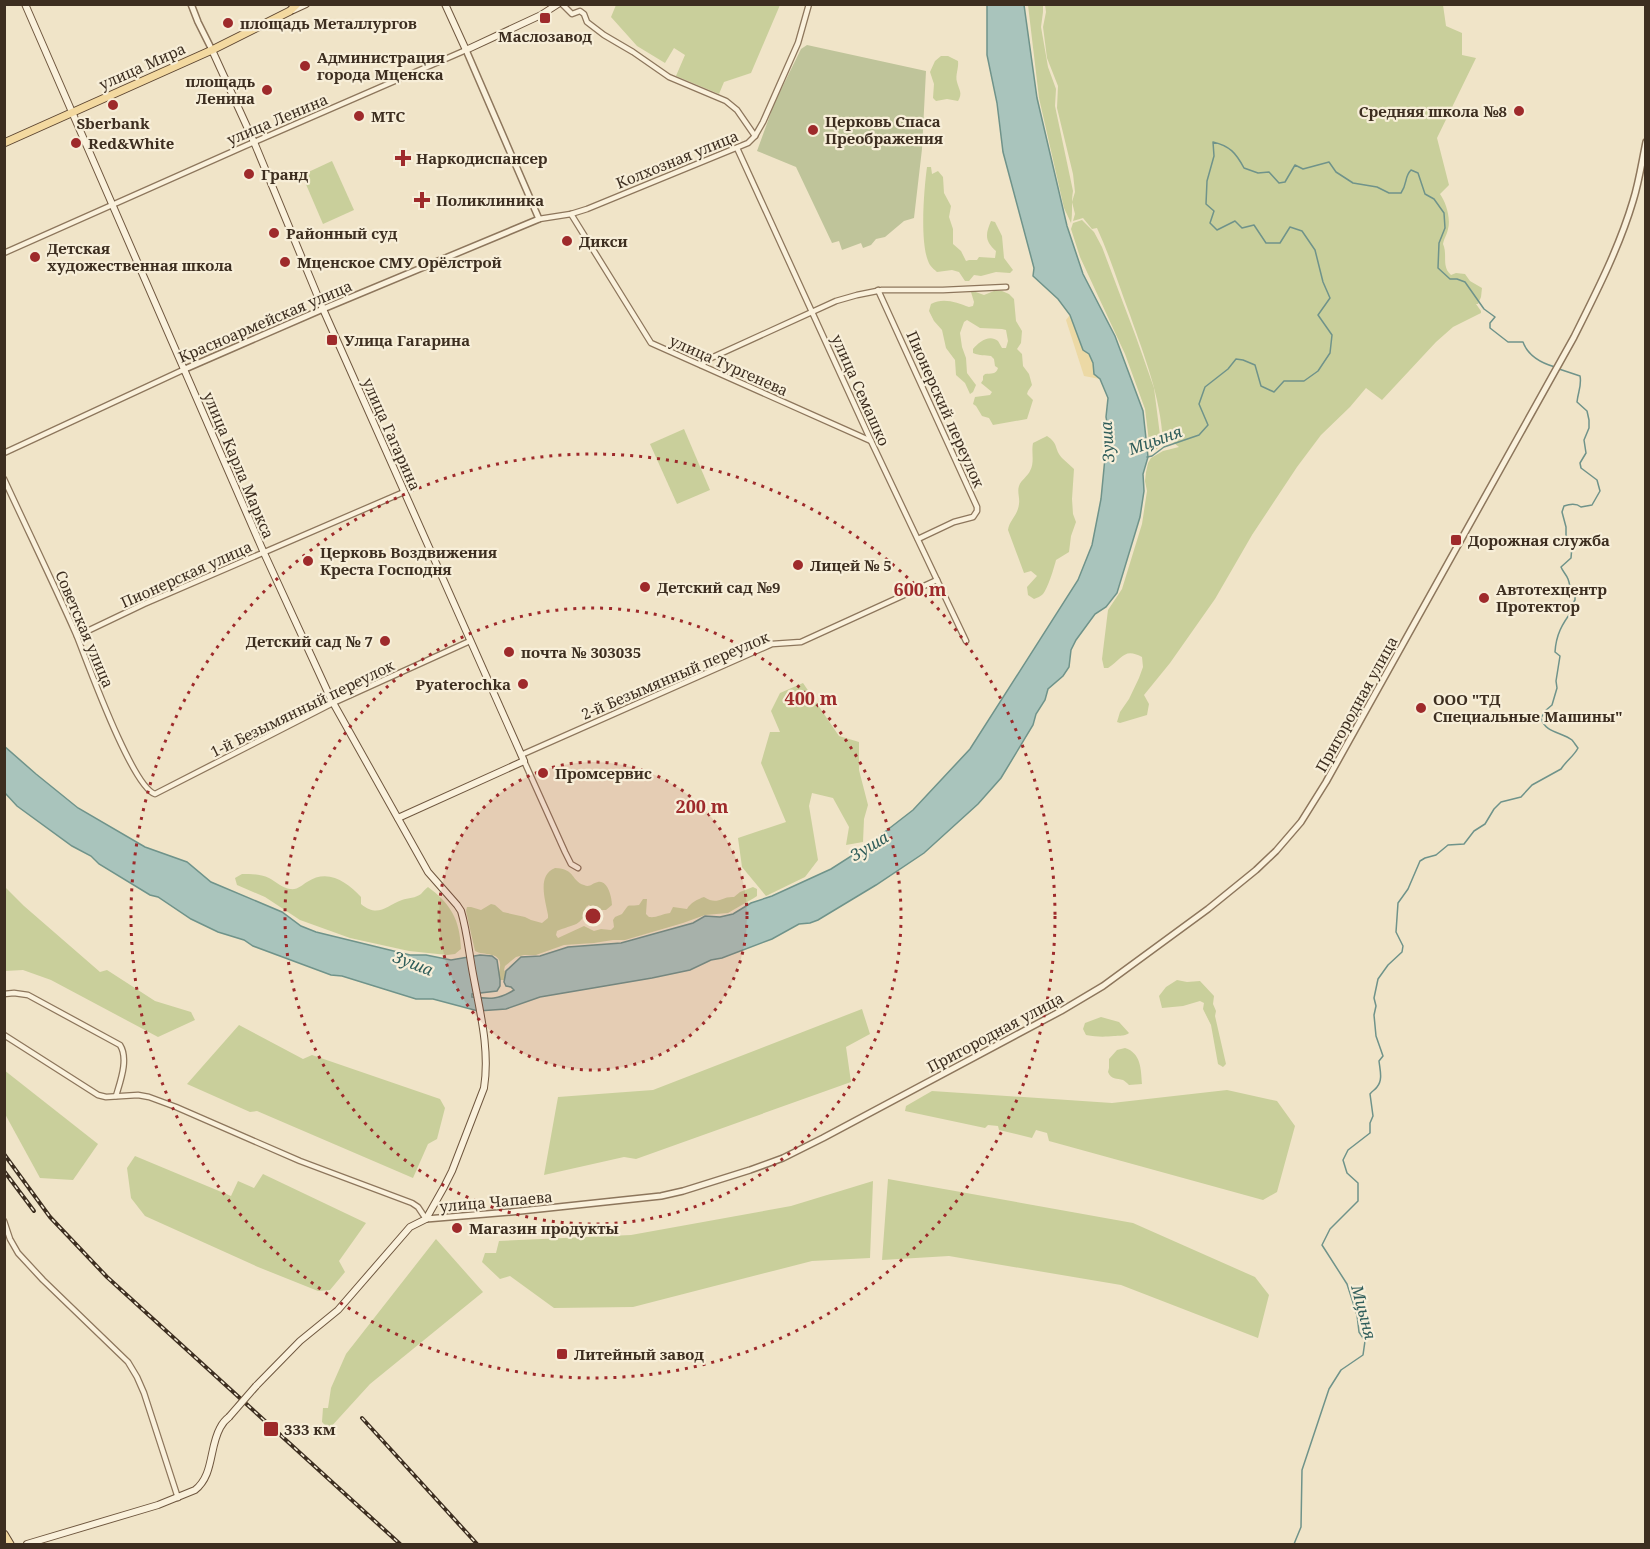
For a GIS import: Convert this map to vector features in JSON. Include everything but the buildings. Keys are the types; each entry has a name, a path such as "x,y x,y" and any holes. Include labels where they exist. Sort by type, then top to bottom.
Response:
{"main road":[{"name":"улица Карла Маркса","path":"25,4 264,553 333,703 428,872 457,904 463,918 483,1026 486,1075 484,1088 452,1171 426,1219"},
{"name":"улица Мира","path":"290,11 297,4"},
{"name":"улица Мира","path":"4,143 212,50 306,4"},
{"path":"445,4 466,50"},
{"name":"улица Ленина","path":"466,50 560,4"},
{"name":"улица Гагарина","path":"212,50 254,142 323,309 523,758"},
{"name":"2-й Безымянный переулок","path":"398,818 523,758"},
{"path":"27,1545 178,1498 195,1490 204,1480 220,1428 229,1417 283,1357 338,1310 410,1227 426,1219"},
{"path":"4,1534 10,1545"}],"street":[{"name":"улица Гагарина","path":"192,4 212,50"},
{"path":"560,4 572,14 580,11 587,22 604,35 669,77 726,101 736,110 755,136"},
{"name":"Колхозная улица","path":"539,219 571,214 748,143 755,136 798,43 809,4"},
{"name":"улица Ленина","path":"4,253 466,50"},
{"path":"466,50 539,219"},
{"name":"Пригородная улица","path":"884,1105 1061,1011 1103,986 1208,909 1256,870 1301,822 1326,782 1588,309 1619,242 1634,198 1646,142"},
{"name":"улица Семашко","path":"737,148 871,441 966,641"},
{"name":"улица Тургенева","path":"571,214 651,343 871,441"},
{"name":"Красноармейская улица","path":"4,453 185,369 539,219"},
{"path":"701,365 718,354 836,301 878,290 1006,287"},
{"name":"Пионерский переулок","path":"878,290 977,507 977,512 973,517 954,522 918,539"},
{"name":"Советская улица","path":"4,479 77,636 121,744 146,787"},
{"name":"Пионерская улица","path":"77,636 144,604 404,492"},
{"name":"2-й Безымянный переулок","path":"523,758 772,644 801,642 937,580"},
{"name":"1-й Безымянный переулок","path":"146,787 155,794 333,703 471,641"},
{"name":"улица Гагарина","path":"523,758 565,852 572,864 578,868"},
{"path":"4,994 28,995 120,1045 123,1049 123,1068 117,1096"},
{"name":"улица Чапаева","path":"4,1035 91,1092 106,1097 138,1095 176,1107 300,1161 412,1203 418,1207 426,1219 639,1199 683,1191 783,1158 884,1105"},
{"path":"4,1221 18,1253 128,1362 144,1394 178,1498"}],"green space":[{"path":"616,4 780,5 751,73 724,82 719,94 676,76 685,55 674,48 665,63 637,46 611,17"},
{"path":"1028,5 1043,5 1041,27 1048,67 1056,89 1055,106 1073,191 1071,223 1064,208 1039,98"},
{"path":"1045,5 1443,5 1446,26 1462,33 1462,55 1476,58 1437,138 1449,185 1440,194 1449,220 1443,244 1446,268 1451,275 1465,274 1470,281 1482,288 1481,297 1476,304 1481,313 1453,327 1382,400 1366,388 1321,435 1252,535 1215,599 1170,663 1144,695 1149,704 1147,715 1120,723 1117,722 1120,712 1129,699 1143,667 1142,657 1127,654 1108,668 1104,668 1102,659 1108,610 1122,589 1142,524 1148,463 1151,458 1163,451 1179,447 1170,440 1163,441 1159,408 1151,377 1097,228 1092,229 1083,218 1073,221 1075,214 1072,202 1075,192 1073,174 1057,108 1058,86 1047,58 1043,27"},
{"path":"807,45 926,71 922,149 914,218 904,221 885,237 876,239 871,245 863,248 861,243 842,250 839,241 832,243 796,167 757,151 774,104 801,49"},
{"path":"941,56 948,56 958,61 957,79 960,94 958,101 947,99 936,101 933,98 934,84 930,72 935,61"},
{"path":"332,161 354,210 323,224 302,175"},
{"path":"927,167 931,167 932,174 938,171 943,177 944,193 951,206 949,217 953,229 953,244 961,251 966,261 977,260 979,257 995,258 996,251 988,241 987,234 991,221 995,222 1002,236 1004,258 1013,270 1010,273 974,275 969,281 965,281 959,272 952,270 937,272 931,266 924,245 923,232"},
{"path":"1082,220 1094,232 1102,247 1154,388 1161,443 1157,449 1150,450 1145,409 1125,354 1080,257 1071,229 1073,223"},
{"path":"1002,291 1014,299 1016,321 1022,331 1021,343 1017,349 1022,354 1023,366 1029,374 1032,385 1027,394 1033,400 1027,419 993,425 989,418 982,416 973,404 975,397 990,395 992,392 981,383 983,376 995,373 998,368 991,356 973,353 973,349 981,342 991,338 998,341 1002,348 1006,348 1008,341 1006,330 980,328 967,320 964,322 960,333 962,347 966,358 967,373 976,385 970,394 965,383 956,375 955,360 946,348 942,330 929,311 931,304 941,301 973,306 971,292 984,295"},
{"path":"684,429 710,490 677,504 650,444"},
{"path":"1047,436 1062,458 1074,469 1072,499 1076,522 1069,552 1056,560 1045,591 1034,599 1028,595 1027,587 1037,576 1031,571 1024,573 1008,530 1018,508 1019,486 1031,468 1033,443"},
{"path":"803,683 839,736 859,742 859,770 868,805 864,819 863,842 846,845 849,827 833,798 812,793 809,806 818,860 805,877 766,896 742,867 738,838 786,822 761,763 770,732 780,732 771,711 780,693"},
{"path":"555,868 567,871 586,886 601,882 607,887 612,905 606,910 595,910 589,905 580,922 557,931 558,938 584,926 594,931 611,930 614,927 615,917 622,914 629,906 639,905 643,899 647,899 646,914 652,917 670,913 673,907 687,909 692,903 704,897 716,901 734,897 753,887 757,889 757,896 728,913 705,915 625,940 564,945 536,955 516,957 505,966 507,980 500,980 498,958 475,951 467,907 481,910 491,904 503,912 542,923 548,918 544,882 549,871"},
{"path":"242,874 263,876 290,889 300,887 315,878 330,877 356,891 361,897 361,904 372,910 386,908 419,895 428,887 443,900 453,914 459,929 461,949 455,954 447,955 409,951 350,938 300,920 265,897 237,885 235,878"},
{"path":"5,887 100,972 107,970 155,1001 191,1012 195,1020 158,1037 51,980 23,970 5,971"},
{"path":"1177,980 1200,981 1214,996 1215,1016 1226,1064 1223,1067 1218,1064 1211,1025 1203,1009 1204,1003 1200,1001 1183,1006 1162,1008 1159,996 1166,987"},
{"path":"862,1009 870,1034 846,1047 851,1082 636,1159 624,1157 544,1175 558,1097 653,1090"},
{"path":"1101,1017 1119,1022 1129,1033 1107,1037 1086,1035 1083,1029 1085,1023"},
{"path":"239,1025 303,1059 312,1055 440,1099 445,1108 437,1139 428,1144 413,1178 257,1111 250,1112 187,1084"},
{"path":"1125,1048 1137,1058 1142,1084 1129,1085 1109,1075 1109,1059 1117,1050"},
{"path":"4,1070 98,1144 73,1180 40,1178 5,1114"},
{"path":"1227,1090 1277,1101 1295,1126 1277,1192 1263,1200 1049,1141 1047,1133 1036,1130 1032,1138 999,1130 998,1126 988,1125 985,1128 905,1111 906,1106 932,1091 1112,1103"},
{"path":"135,1156 231,1196 238,1181 254,1188 263,1174 366,1223 339,1261 345,1272 330,1290 318,1291 258,1267 145,1216 131,1198 127,1168"},
{"path":"888,1179 1133,1223 1255,1277 1269,1295 1258,1338 1121,1285 949,1256 882,1260"},
{"path":"873,1181 870,1258 812,1261 633,1307 554,1308 510,1276 500,1279 482,1262 485,1253 496,1253 499,1241 631,1235 791,1206"},
{"path":"436,1239 483,1292 370,1384 329,1429 322,1422 323,1408 328,1408 331,1388 346,1354"}],"sand":[{"path":"1070,315 1083,350 1089,354 1094,374 1100,379 1084,376 1066,320"}],"water":[{"name":"Зуша","path":"987,5 1024,5 1037,98 1067,226 1083,274 1115,336 1143,411 1148,457 1143,474 1144,491 1140,517 1117,593 1106,607 1095,614 1076,640 1071,650 1069,667 1063,676 1048,689 1033,725 1001,778 978,804 924,853 818,920 799,924 772,939 711,960 690,970 540,997 506,1009 478,1011 433,999 416,999 342,976 331,975 218,932 191,919 158,897 150,895 99,864 91,856 72,846 17,806 5,793 4,746 78,808 145,847 187,862 211,882 282,912 301,926 316,932 410,955 426,955 451,960 480,955 492,956 497,960 500,986 497,991 472,994 472,997 489,998 503,996 514,990 506,986 504,982 506,971 521,957 540,956 568,947 621,943 693,923 705,916 720,917 733,914 751,903 831,869 864,848 913,810 970,749 1078,580 1092,545 1101,499 1105,458 1111,444 1106,417 1108,398 1100,379 1094,374 1089,354 1083,350 1070,315 1058,299 1033,276 1034,268 1003,152 997,103 987,55"}],"waterway":[{"name":"Мцыня","path":"1147,457 1164,447 1199,435 1208,425 1199,404 1205,387 1228,369 1236,359 1255,365 1261,386 1274,392 1284,381 1304,381 1318,371 1330,353 1332,335 1318,315 1330,298 1323,282 1315,250 1302,231 1290,227 1280,243 1266,243 1254,225 1242,228 1235,221 1217,230 1210,223 1214,211 1206,204 1207,181 1214,156 1213,142 1232,151 1244,168 1258,173 1269,172 1279,183 1285,182 1295,165 1303,169 1329,162 1336,172 1353,183 1377,187 1389,193 1401,193 1411,170 1418,173 1425,194 1434,199 1444,213 1445,228 1439,243 1438,268 1450,279 1465,282 1484,309 1495,317 1490,323 1490,328 1508,342 1523,342 1536,358 1555,367"},
{"name":"Мцыня","path":"1294,1544 1301,1527 1302,1470 1329,1389 1341,1370 1363,1355 1365,1341 1359,1332 1357,1315 1347,1284 1322,1245 1330,1229 1358,1201 1358,1183 1347,1173 1343,1160 1348,1150 1370,1133 1373,1116 1370,1094 1379,1084 1381,1075 1379,1061 1383,1056 1376,1036 1374,998 1378,979 1388,965 1402,952 1403,946 1396,932 1398,903 1408,889 1420,861 1436,855 1448,845 1464,844 1474,831 1485,824 1501,802 1521,797 1532,785 1561,769 1578,748 1568,737 1546,727 1541,718 1552,705 1557,688 1560,656 1555,652 1558,635 1572,611 1570,607 1575,600 1575,594 1561,567 1571,558 1572,546 1566,535 1562,512 1564,506 1568,505 1575,504 1581,507 1592,505 1600,491 1597,480 1581,468 1580,463 1586,453 1584,440 1589,428 1587,411 1577,402 1580,376 1559,369"}],"railway":[{"path":"4,1154 50,1217 107,1277 400,1544"},
{"path":"4,1171 34,1211"},
{"path":"362,1418 477,1544"}],"place":[{"name":"Маслозавод","path":"545,18"},
{"name":"площадь Металлургов","path":"228,23"},
{"name":"Администрация города Мценска","path":"305,66"},
{"name":"площадь Ленина","path":"267,90"},
{"name":"Sberbank","path":"113,105"},
{"name":"Средняя школа №8","path":"1519,111"},
{"name":"МТС","path":"359,116"},
{"name":"Церковь Спаса Преображения","path":"813,130"},
{"name":"Red&White","path":"76,143"},
{"name":"Наркодиспансер","path":"403,158"},
{"name":"Гранд","path":"249,174"},
{"name":"Поликлиника","path":"422,200"},
{"name":"Районный суд","path":"274,233"},
{"name":"Дикси","path":"567,241"},
{"name":"Детская художественная школа","path":"35,257"},
{"name":"Мценское СМУ Орёлстрой","path":"285,262"},
{"name":"Улица Гагарина","path":"332,340"},
{"name":"Дорожная служба","path":"1456,540"},
{"name":"Церковь Воздвижения Креста Господня","path":"308,561"},
{"name":"Лицей № 5","path":"798,565"},
{"name":"Детский сад №9","path":"645,587"},
{"name":"Автотехцентр Протектор","path":"1484,598"},
{"name":"Детский сад № 7","path":"385,641"},
{"name":"почта № 303035","path":"509,652"},
{"name":"Pyaterochka","path":"523,684"},
{"name":"ООО \"ТД Специальные Машины\"","path":"1421,708"},
{"name":"Промсервис","path":"543,773"},
{"name":"Магазин продукты","path":"457,1228"},
{"name":"Литейный завод","path":"562,1354"},
{"name":"333 км","path":"271,1429"}]}
